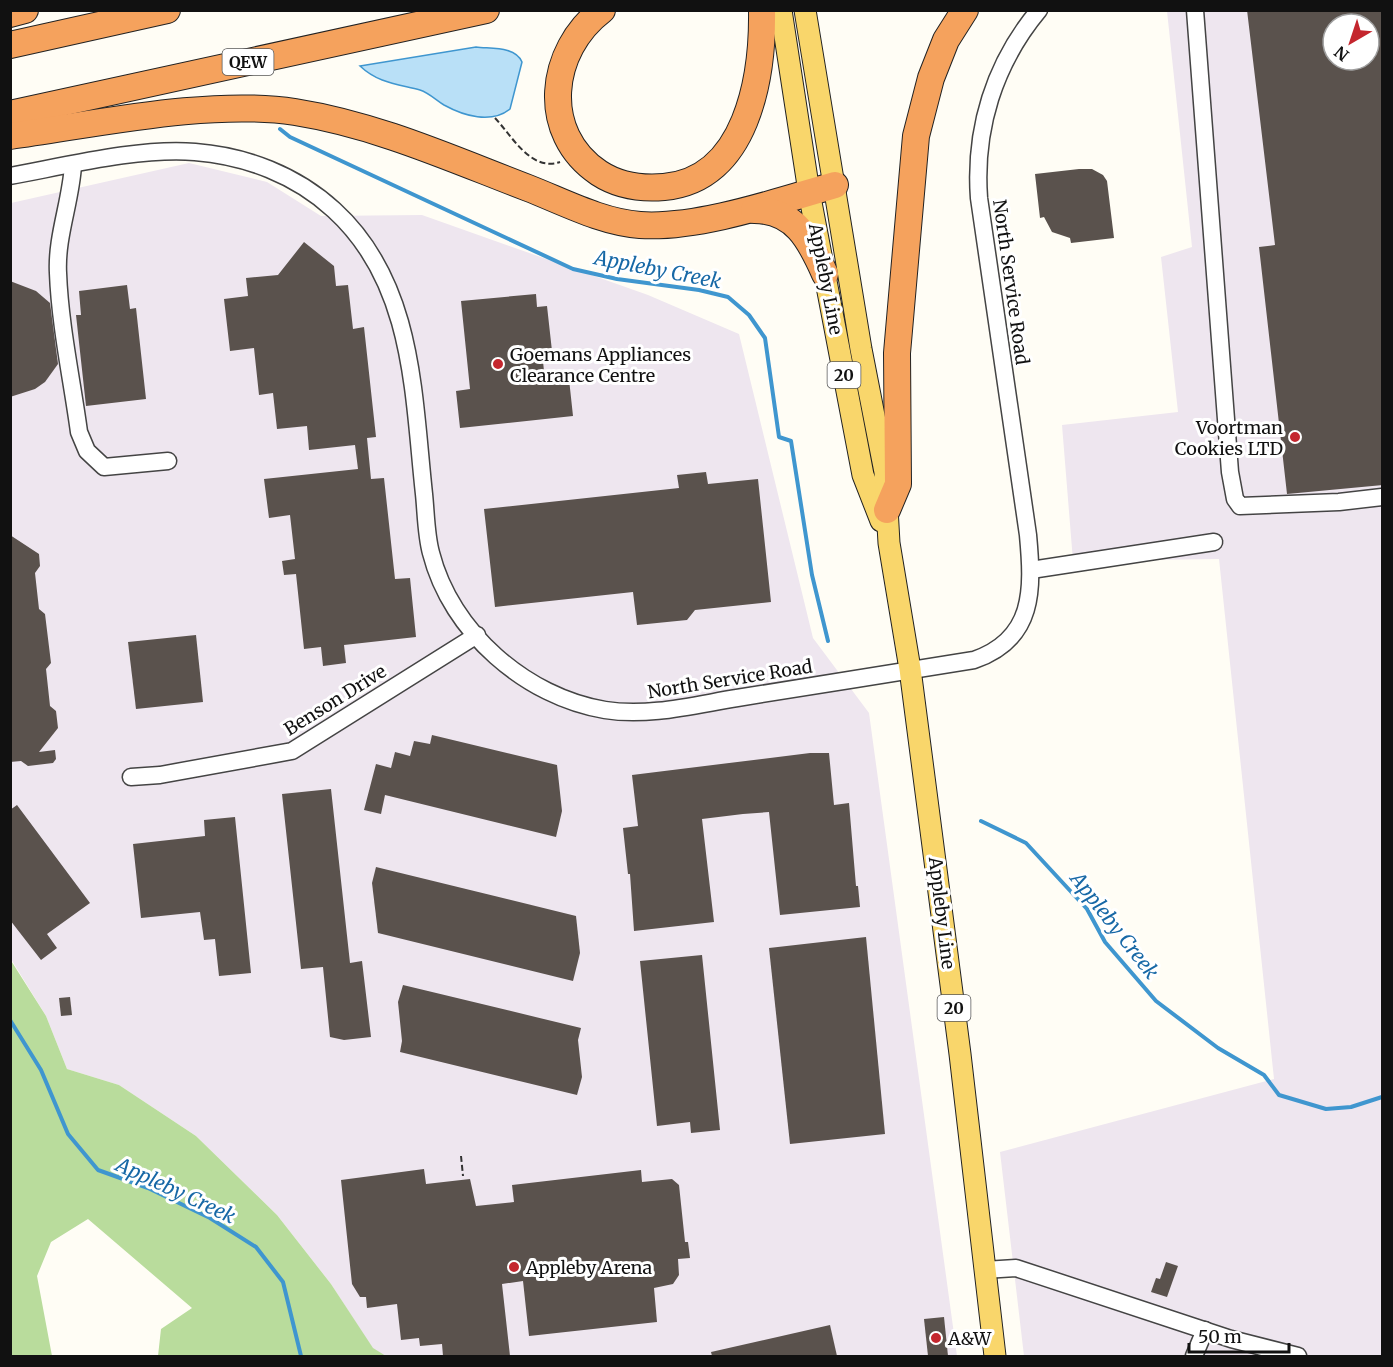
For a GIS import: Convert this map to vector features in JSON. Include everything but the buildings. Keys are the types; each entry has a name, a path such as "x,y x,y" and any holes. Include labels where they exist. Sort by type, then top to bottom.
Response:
{"highway":[{"path":"10,14 25,10"},
{"path":"10,45 167,10"},
{"name":"QEW","path":"10,114 486,10"},
{"path":"602,10 571,43 559,71 558,102 567,133 578,152 598,172 629,186 670,186 690,181 711,169 734,141 749,111 756,82 762,10"},
{"path":"887,510 898,484 897,353 916,136 931,78 946,40 965,10"},
{"path":"10,136 232,108 293,112 346,122 383,133 615,220 664,225 741,210 835,184"},
{"path":"741,210 767,210 796,223 813,247 825,274"}],"main road":[{"name":"Appleby Line","path":"781,10 809,192 863,475 889,543"},
{"name":"Appleby Line","path":"805,10 861,349 885,472 889,543 910,669 960,1054 994,1356"}],"street":[{"name":"North Service Road","path":"10,176 166,151 197,152 230,157 288,176 316,193 348,223 380,267 401,318 410,363 431,552 454,606 500,661 525,680 551,694 606,710 648,712 974,660 989,655 1004,645 1014,633 1029,605 1031,570 976,164 982,126 993,86 1007,55 1039,10"},
{"path":"1196,10 1228,448 1235,499 1240,506 1339,502 1383,497"},
{"path":"73,165 71,196 59,245 58,273 78,432 87,451 104,467 168,461"},
{"path":"1031,570 1214,542"},
{"name":"Benson Drive","path":"131,777 160,775 292,751 477,635"},
{"path":"984,1270 1016,1268 1205,1330 1298,1356"},
{"path":"1194,1356 1205,1330"}],"path":[{"path":"495,118 521,149 541,163 554,164 578,152"},
{"path":"461,1156 463,1176"}],"shaded area":[{"path":"1167,11 1382,11 1382,1356 1024,1356 1000,1152 1274,1079 1219,559 1073,561 1062,425 1178,412 1161,257 1192,247"},
{"path":"189,163 267,182 321,216 422,215 648,295 739,334 813,638 869,713 957,1356 386,1356 373,1349 331,1284 277,1215 196,1136 119,1085 67,1069 46,1016 11,959 11,203"}],"green space":[{"path":"10,959 46,1016 67,1069 119,1085 196,1136 277,1215 331,1284 373,1348 386,1356 158,1356 161,1329 192,1308 88,1219 51,1242 37,1276 52,1356 11,1356"}],"water":[{"path":"476,47 508,51 514,53 522,62 510,109 503,114 477,117 460,112 444,105 423,91 381,79 360,66"}],"waterway":[{"name":"Appleby Creek","path":"280,129 290,137 573,269 617,279 699,290 728,297 749,315 765,338 779,437 791,441 812,575 828,641"},
{"name":"Appleby Creek","path":"981,821 1026,843 1087,909 1105,942 1156,1001 1218,1048 1264,1075 1279,1095 1326,1109 1351,1107 1382,1097"},
{"name":"Appleby Creek","path":"10,1020 41,1070 68,1134 98,1170 148,1188 210,1218 256,1247 283,1282 301,1356"}],"place":[{"name":"Goemans Appliances Clearance Centre","path":"498,364"},
{"name":"Voortman Cookies LTD","path":"1295,437"},
{"name":"Appleby Arena","path":"514,1267"},
{"name":"A&W","path":"936,1338"}]}
